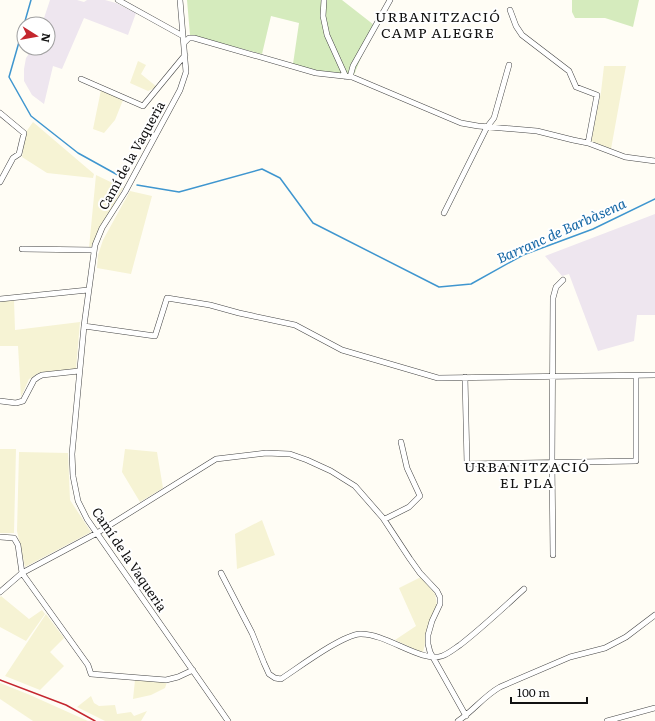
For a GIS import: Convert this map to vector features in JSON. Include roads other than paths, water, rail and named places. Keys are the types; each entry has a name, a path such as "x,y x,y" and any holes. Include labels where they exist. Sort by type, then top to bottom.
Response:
{"street":[{"path":"118,0 183,36"},
{"name":"Camí de la Vaqueria","path":"180,0 186,72 180,90 125,192 102,228 94,250 79,371 72,454 73,476 78,501 87,519 228,721"},
{"path":"324,0 323,16 327,35 348,77"},
{"path":"348,77 390,0"},
{"path":"510,10 516,26 522,35 568,71 576,87 597,95 588,143"},
{"path":"184,43 189,38 194,38 316,73 348,77 461,123 487,127 537,131 588,143 625,157 655,161"},
{"path":"81,79 143,106 185,55"},
{"path":"444,213 487,127 494,118 509,65"},
{"path":"0,113 24,133 19,154 13,158 0,182"},
{"path":"22,249 94,250"},
{"path":"553,555 553,298 556,287 563,280"},
{"path":"0,299 88,290"},
{"path":"84,326 155,336 166,298 210,305 295,325 342,350 438,378 655,375"},
{"path":"0,401 16,403 23,401 34,380 42,375 79,371"},
{"path":"465,377 467,464 636,461 636,376"},
{"path":"385,520 409,507 420,496 407,468 400,442"},
{"path":"0,592 22,572 97,533 216,459 266,453 290,454 331,471 355,486 385,520 410,559 440,597 440,604 432,621 428,635 428,644 430,652 466,716"},
{"path":"0,537 14,538 18,545 22,572 88,665 90,674 166,680 178,677 193,670"},
{"path":"221,573 252,633 269,674 275,678 281,679 332,647 350,637 360,634 372,635 389,640 415,652 433,657 440,657 473,635 524,589"},
{"path":"458,721 466,716 492,691 500,686 570,658 605,648 626,637 655,615"},
{"path":"607,721 655,708"}],"waterway":[{"name":"Barranc de Barbàsena","path":"31,0 9,77 31,116 78,153 125,179"},
{"name":"Barranc de Barbàsena","path":"137,185 179,192 262,169 280,178 313,223 439,287 471,284 523,255 593,229 655,199"}],"railway":[{"path":"0,680 66,705 95,721"}],"district":[{"name":"URBANITZACIÓ CAMP ALEGRE","path":"438,24"},
{"name":"URBANITZACIÓ EL PLA","path":"527,474"}]}
